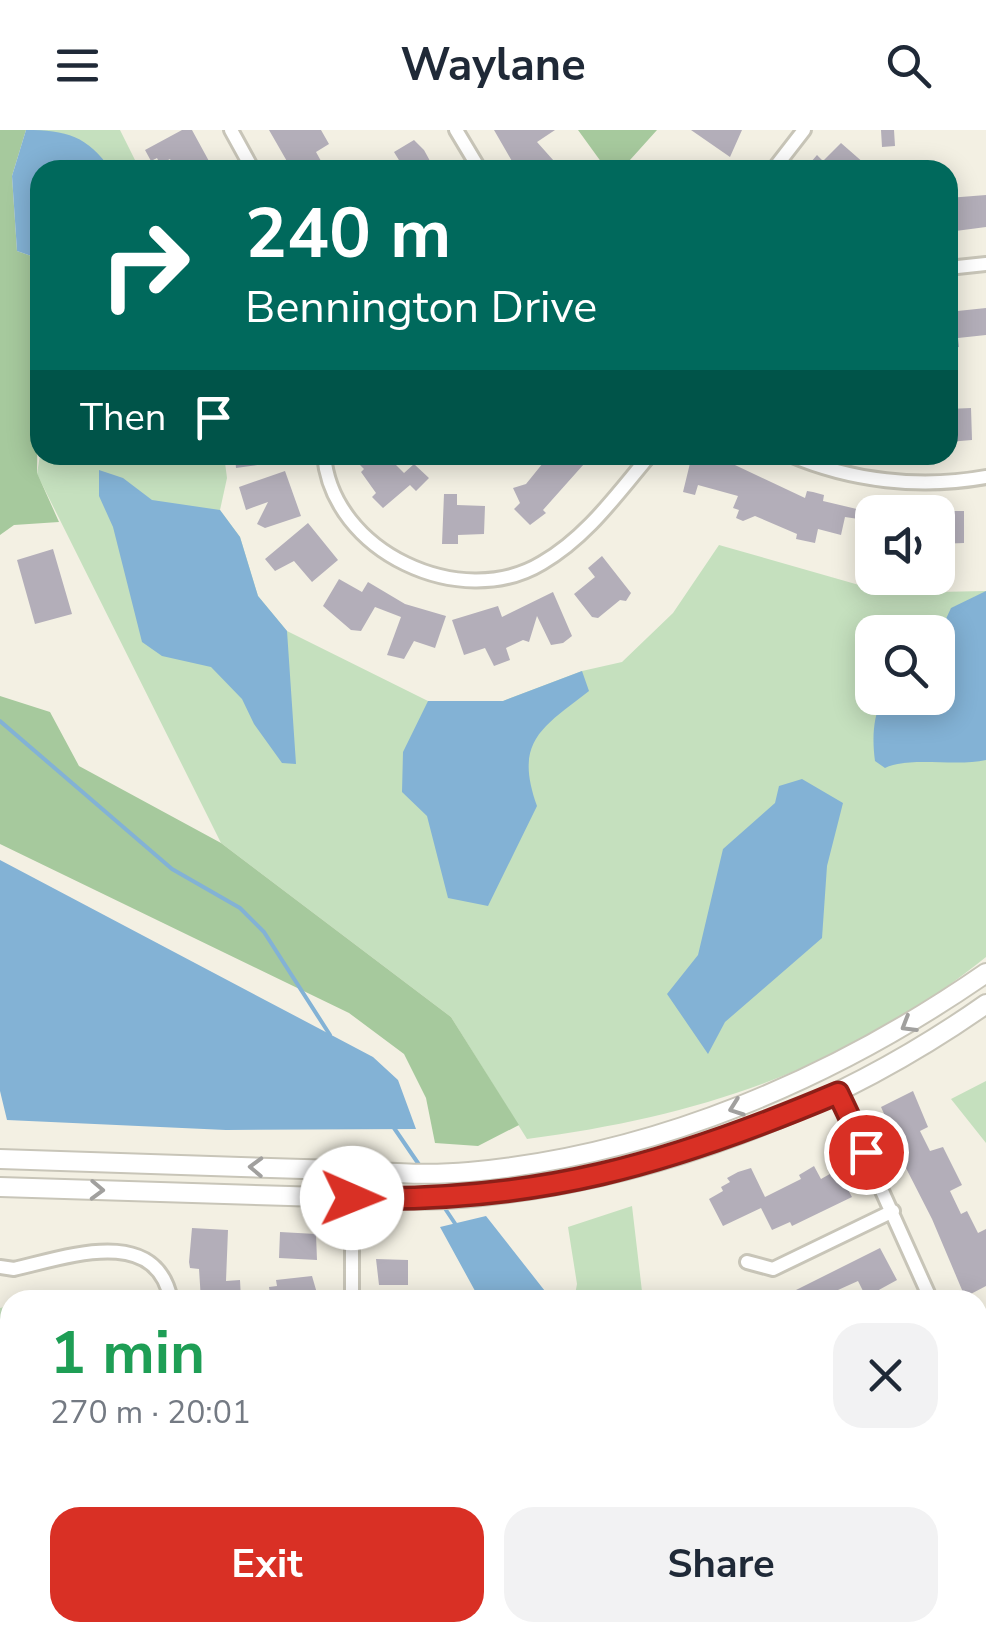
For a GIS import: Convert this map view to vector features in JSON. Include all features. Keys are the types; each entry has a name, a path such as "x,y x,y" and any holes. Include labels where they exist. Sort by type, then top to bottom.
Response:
{"street":[{"path":"231,130 248,160"},
{"path":"456,130 474,160"},
{"path":"780,160 804,130"},
{"path":"958,267 986,264"},
{"path":"325,465 346,514 380,550 417,570 458,580 499,578 539,566 578,538 641,465"},
{"path":"819,465 846,474 904,483 986,477"},
{"path":"0,1159 467,1172 569,1157 734,1109 826,1070 920,1018 986,973"},
{"path":"0,1187 470,1198 554,1187 705,1145 838,1093 906,1058 986,1004"},
{"path":"826,1070 927,1290"},
{"path":"546,1144 554,1155 569,1157"},
{"path":"352,1290 354,1170"},
{"path":"747,1262 773,1270 893,1211"},
{"path":"0,1267 14,1269 117,1250 152,1264 167,1290"}],"green space":[{"path":"0,130 26,130 12,176 17,251 30,256 30,465 37,465 59,522 14,525 0,535"},
{"path":"26,130 120,130 135,160 30,160 30,167"},
{"path":"578,130 657,130 630,160 600,160"},
{"path":"38,465 225,465 227,478 220,510 240,537 258,596 287,631 428,701 503,701 582,671 622,662 673,613 719,545 855,584 855,595 955,595 955,592 986,591 986,957 934,996 880,1029 770,1081 653,1116 527,1139 451,1017 221,843 37,474"},
{"path":"0,696 50,712 79,766 221,843 451,1017 519,1125 478,1146 435,1143 426,1098 404,1054 349,1013 0,844"},
{"path":"986,1081 986,1143 951,1099"},
{"path":"632,1206 642,1290 576,1290 568,1227"}],"water":[{"path":"26,130 75,137 103,160 30,160 30,256 17,251 12,176"},
{"path":"99,470 123,478 152,500 220,510 240,537 258,596 287,631 296,764 282,763 254,724 242,699 211,667 162,656 142,642 113,527 99,496"},
{"path":"986,591 986,760 907,763 885,768 875,761 877,715 955,715 955,615 948,615 951,608"},
{"path":"582,671 589,691 536,738 529,766 537,806 488,906 448,898 427,816 402,792 403,752 428,701 503,701"},
{"path":"802,779 843,803 827,866 822,938 725,1022 708,1054 667,994 698,955 723,849 775,803 779,786"},
{"path":"0,860 373,1057 398,1080 416,1129 226,1130 7,1120 0,1091"},
{"path":"486,1216 544,1290 475,1290 440,1227"}],"building":[{"path":"182,130 192,130 208,160 150,160 145,150"},
{"path":"269,130 321,130 329,144 316,152 320,160 286,160"},
{"path":"494,130 555,130 537,142 553,160 511,160"},
{"path":"691,130 742,130 730,157"},
{"path":"881,130 894,130 895,146 882,147"},
{"path":"414,140 430,160 399,160 394,152"},
{"path":"841,143 860,160 824,160"},
{"path":"986,195 986,227 958,231 958,197"},
{"path":"986,308 986,335 958,338 958,311"},
{"path":"971,408 972,440 958,441 958,409"},
{"path":"360,465 396,465 404,473 415,465 429,478 416,491 410,485 383,508 372,497 376,493 361,472 364,469"},
{"path":"541,465 583,465 543,510 546,513 530,525 514,509 520,503 513,488 526,484"},
{"path":"690,465 735,465 805,498 807,491 824,495 823,501 855,509 855,518 845,517 841,535 818,529 815,543 796,539 797,534 755,516 743,521 736,518 739,510 733,508 738,496 698,485 695,495 683,492"},
{"path":"285,471 301,516 265,528 257,524 268,502 246,510 239,487"},
{"path":"444,494 457,494 457,505 485,506 484,534 458,535 458,544 442,544"},
{"path":"955,511 964,511 964,543 955,543"},
{"path":"308,523 338,560 312,582 294,561 275,571 265,559"},
{"path":"53,549 72,614 35,624 17,560"},
{"path":"602,556 631,593 626,601 620,600 598,618 592,617 574,594 595,577 588,568"},
{"path":"339,579 362,592 368,582 405,604 446,616 435,648 414,641 404,659 387,655 401,617 375,607 361,631 351,630 323,606"},
{"path":"553,592 572,636 563,643 551,645 537,616 529,642 523,640 506,648 510,660 494,666 485,648 464,655 452,620 498,606 502,617"},
{"path":"913,1091 928,1127 920,1131 930,1151 943,1147 962,1185 950,1191 961,1214 967,1211 978,1233 986,1229 986,1286 962,1290 932,1219 885,1127 889,1125 881,1107"},
{"path":"814,1166 821,1179 837,1170 852,1197 792,1226 790,1222 772,1230 761,1208 723,1226 709,1199 723,1191 721,1187 730,1182 727,1178 738,1172 751,1168 765,1197 801,1179 799,1175"},
{"path":"192,1228 228,1230 226,1281 240,1280 240,1290 200,1290 199,1269 190,1268"},
{"path":"280,1232 316,1234 317,1260 279,1258"},
{"path":"880,1248 897,1280 879,1290 862,1290 858,1281 838,1290 796,1290"},
{"path":"376,1259 408,1260 408,1285 379,1285"},
{"path":"312,1276 316,1290 269,1290 277,1286 276,1280"}],"waterway":[{"path":"0,721 172,869 240,908 264,932 330,1035"},
{"path":"392,1125 420,1166"},
{"path":"442,1204 456,1225"}],"route":[{"path":"352,1198 470,1198 554,1187 705,1145 838,1093 866,1152"}]}
